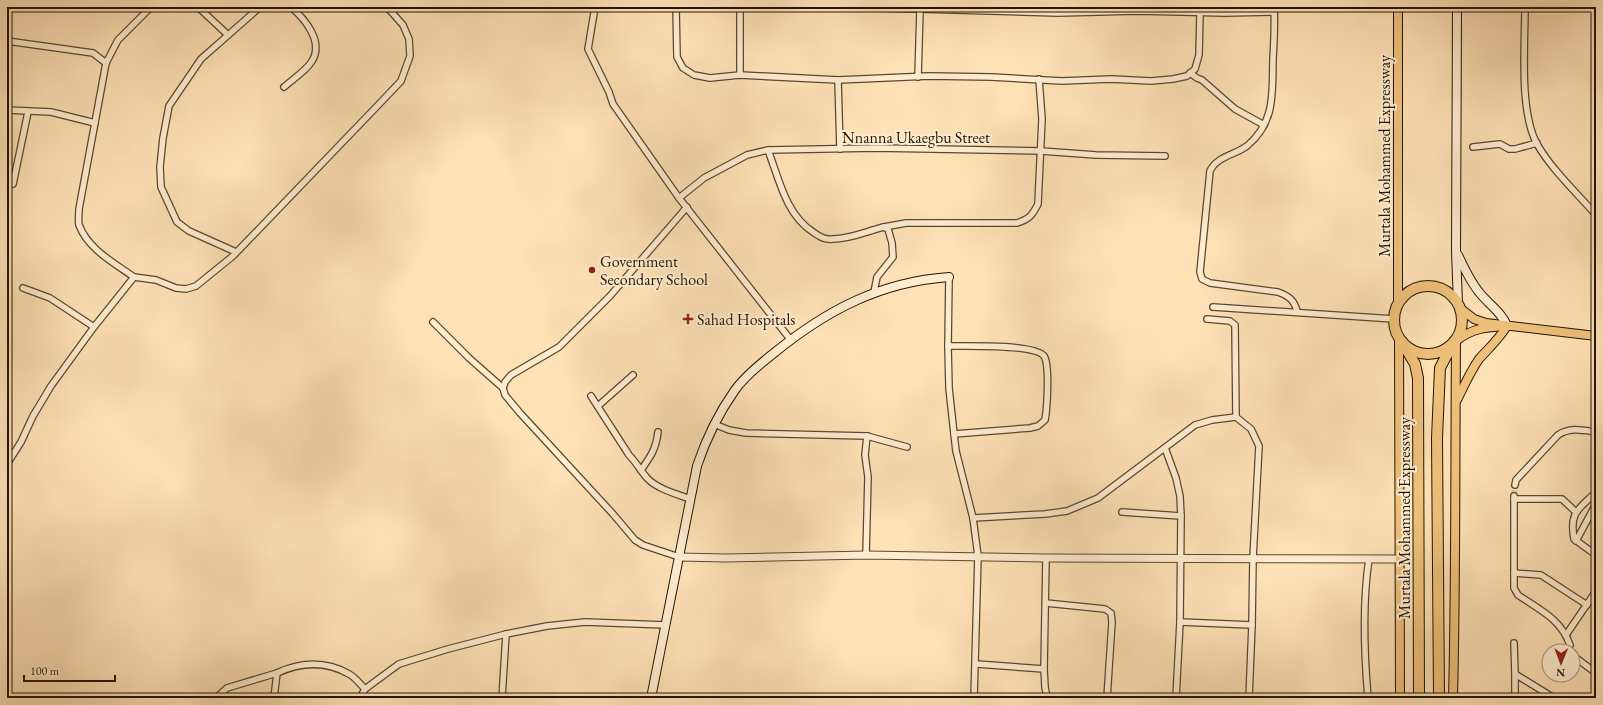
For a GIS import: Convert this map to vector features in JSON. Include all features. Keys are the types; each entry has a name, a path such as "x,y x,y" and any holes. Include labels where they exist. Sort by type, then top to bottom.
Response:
{"highway":[{"path":"1425,287 1442,289 1451,295 1459,306 1462,326 1454,343 1443,351 1426,354 1410,349 1400,340 1395,327 1394,319 1398,305 1409,292 1425,287"},
{"name":"Murtala Mohammed Expressway","path":"1400,340 1415,364 1418,378 1419,698"},
{"name":"Murtala Mohammed Expressway","path":"1439,698 1438,408 1440,368 1454,343"}],"main road":[{"name":"Murtala Mohammed Expressway","path":"1398,7 1398,305"},
{"path":"1457,7 1456,251 1459,306 1474,319 1486,323 1596,336"},
{"path":"1456,251 1466,272 1479,292 1504,318 1507,326"},
{"path":"651,698 697,466 707,438 714,424 736,389 757,366 790,339 828,314 851,302 874,292 925,279 949,278"},
{"path":"1453,698 1456,403 1454,343 1463,335 1476,329 1507,326"},
{"path":"1456,403 1470,373 1479,360 1500,338 1507,326"},
{"name":"Murtala Mohammed Expressway","path":"1400,340 1400,698"}],"street":[{"path":"150,7 118,40 106,63 79,209 79,223 87,240 105,257 134,277 156,280 176,288 186,289 196,286 236,252 401,81 410,56 409,40 403,25 387,7"},
{"path":"198,7 228,35"},
{"path":"236,252 189,231 177,222 161,187 160,167 163,138 169,106 201,59 260,7"},
{"path":"284,87 313,61 315,53 313,34 291,7"},
{"path":"595,7 588,49 609,92 613,104 687,208 790,339"},
{"path":"676,7 677,57 682,68 694,75 710,78 740,75 838,80 929,76 973,76 1062,81 1111,79 1151,81 1173,79 1187,76 1195,69 1199,55 1200,13"},
{"path":"740,7 740,75"},
{"path":"846,7 1058,13 1137,9 1200,13 1274,9 1273,99 1269,115 1255,138 1246,146 1213,164 1210,171 1200,272 1202,279 1210,283 1278,292 1288,296 1295,303 1297,311"},
{"path":"1526,7 1525,94 1530,120 1537,143 1551,163 1596,215"},
{"path":"918,77 920,9"},
{"path":"7,41 93,54 106,63"},
{"path":"1190,73 1196,78 1202,80 1235,109 1264,125"},
{"path":"768,150 788,204 798,220 823,239 833,240 859,235 884,226 906,223 1016,223 1027,220 1034,213 1038,204 1042,119 1039,79"},
{"path":"838,80 840,149"},
{"path":"7,110 51,112 95,123"},
{"path":"14,184 28,112"},
{"path":"1473,147 1500,144 1509,149 1515,149 1537,143"},
{"name":"Nnanna Ukaegbu Street","path":"680,198 704,178 747,155 768,150 840,149 1041,151 1096,155 1165,156"},
{"path":"503,388 505,382 511,375 559,348 610,296 687,208"},
{"path":"874,292 877,277 893,257 892,243 888,229 884,226"},
{"path":"7,464 21,442 33,416 51,386 94,327 134,277"},
{"path":"949,278 949,388 956,451 973,518 978,556 974,698"},
{"path":"23,288 50,298 94,327"},
{"path":"1213,307 1297,311 1394,319"},
{"path":"1207,319 1230,321 1235,325 1236,417"},
{"path":"433,322 469,358 503,388 505,395 520,413 614,514 635,540 643,545 679,557 726,558 866,555 1046,558 1180,557 1400,559"},
{"path":"948,346 1023,348 1039,352 1046,361 1048,408 1045,420 1038,426 1030,428 954,434"},
{"path":"598,406 633,374"},
{"path":"591,396 629,455 648,479 690,500"},
{"path":"973,518 1046,514 1067,511 1098,498 1195,425 1212,420 1236,417 1251,429 1258,446 1248,698"},
{"path":"714,424 729,430 746,433 867,436 908,447"},
{"path":"1515,485 1516,480 1558,435 1565,431 1573,430 1596,432"},
{"path":"641,470 654,453 658,432"},
{"path":"866,555 867,436"},
{"path":"1165,448 1180,496 1181,516 1180,622 1176,698"},
{"path":"1596,492 1576,512 1573,519 1573,536 1576,542 1596,555"},
{"path":"1570,643 1561,626 1518,595 1514,588 1514,498 1562,499 1576,512"},
{"path":"1576,542 1596,504"},
{"path":"1122,512 1181,516"},
{"path":"1046,558 1044,669 1047,698"},
{"path":"1368,559 1364,632 1368,698"},
{"path":"1514,573 1541,575 1587,606"},
{"path":"1566,634 1596,592"},
{"path":"1046,603 1105,608 1111,613 1112,622 1107,698"},
{"path":"360,698 365,689 399,664 448,649 506,634 548,626 585,622 666,625"},
{"path":"1180,622 1252,625"},
{"path":"502,698 506,634"},
{"path":"1514,643 1515,698"},
{"path":"1581,662 1596,674"},
{"path":"216,698 227,688 305,664 328,665 350,674 365,689"},
{"path":"976,664 1044,669"},
{"path":"274,698 277,673"},
{"path":"1515,674 1554,698"}],"tunnel":[{"path":"1514,496 1515,485"}],"place":[{"name":"Government Secondary School","path":"592,270"},
{"name":"Sahad Hospitals","path":"688,319"}]}
